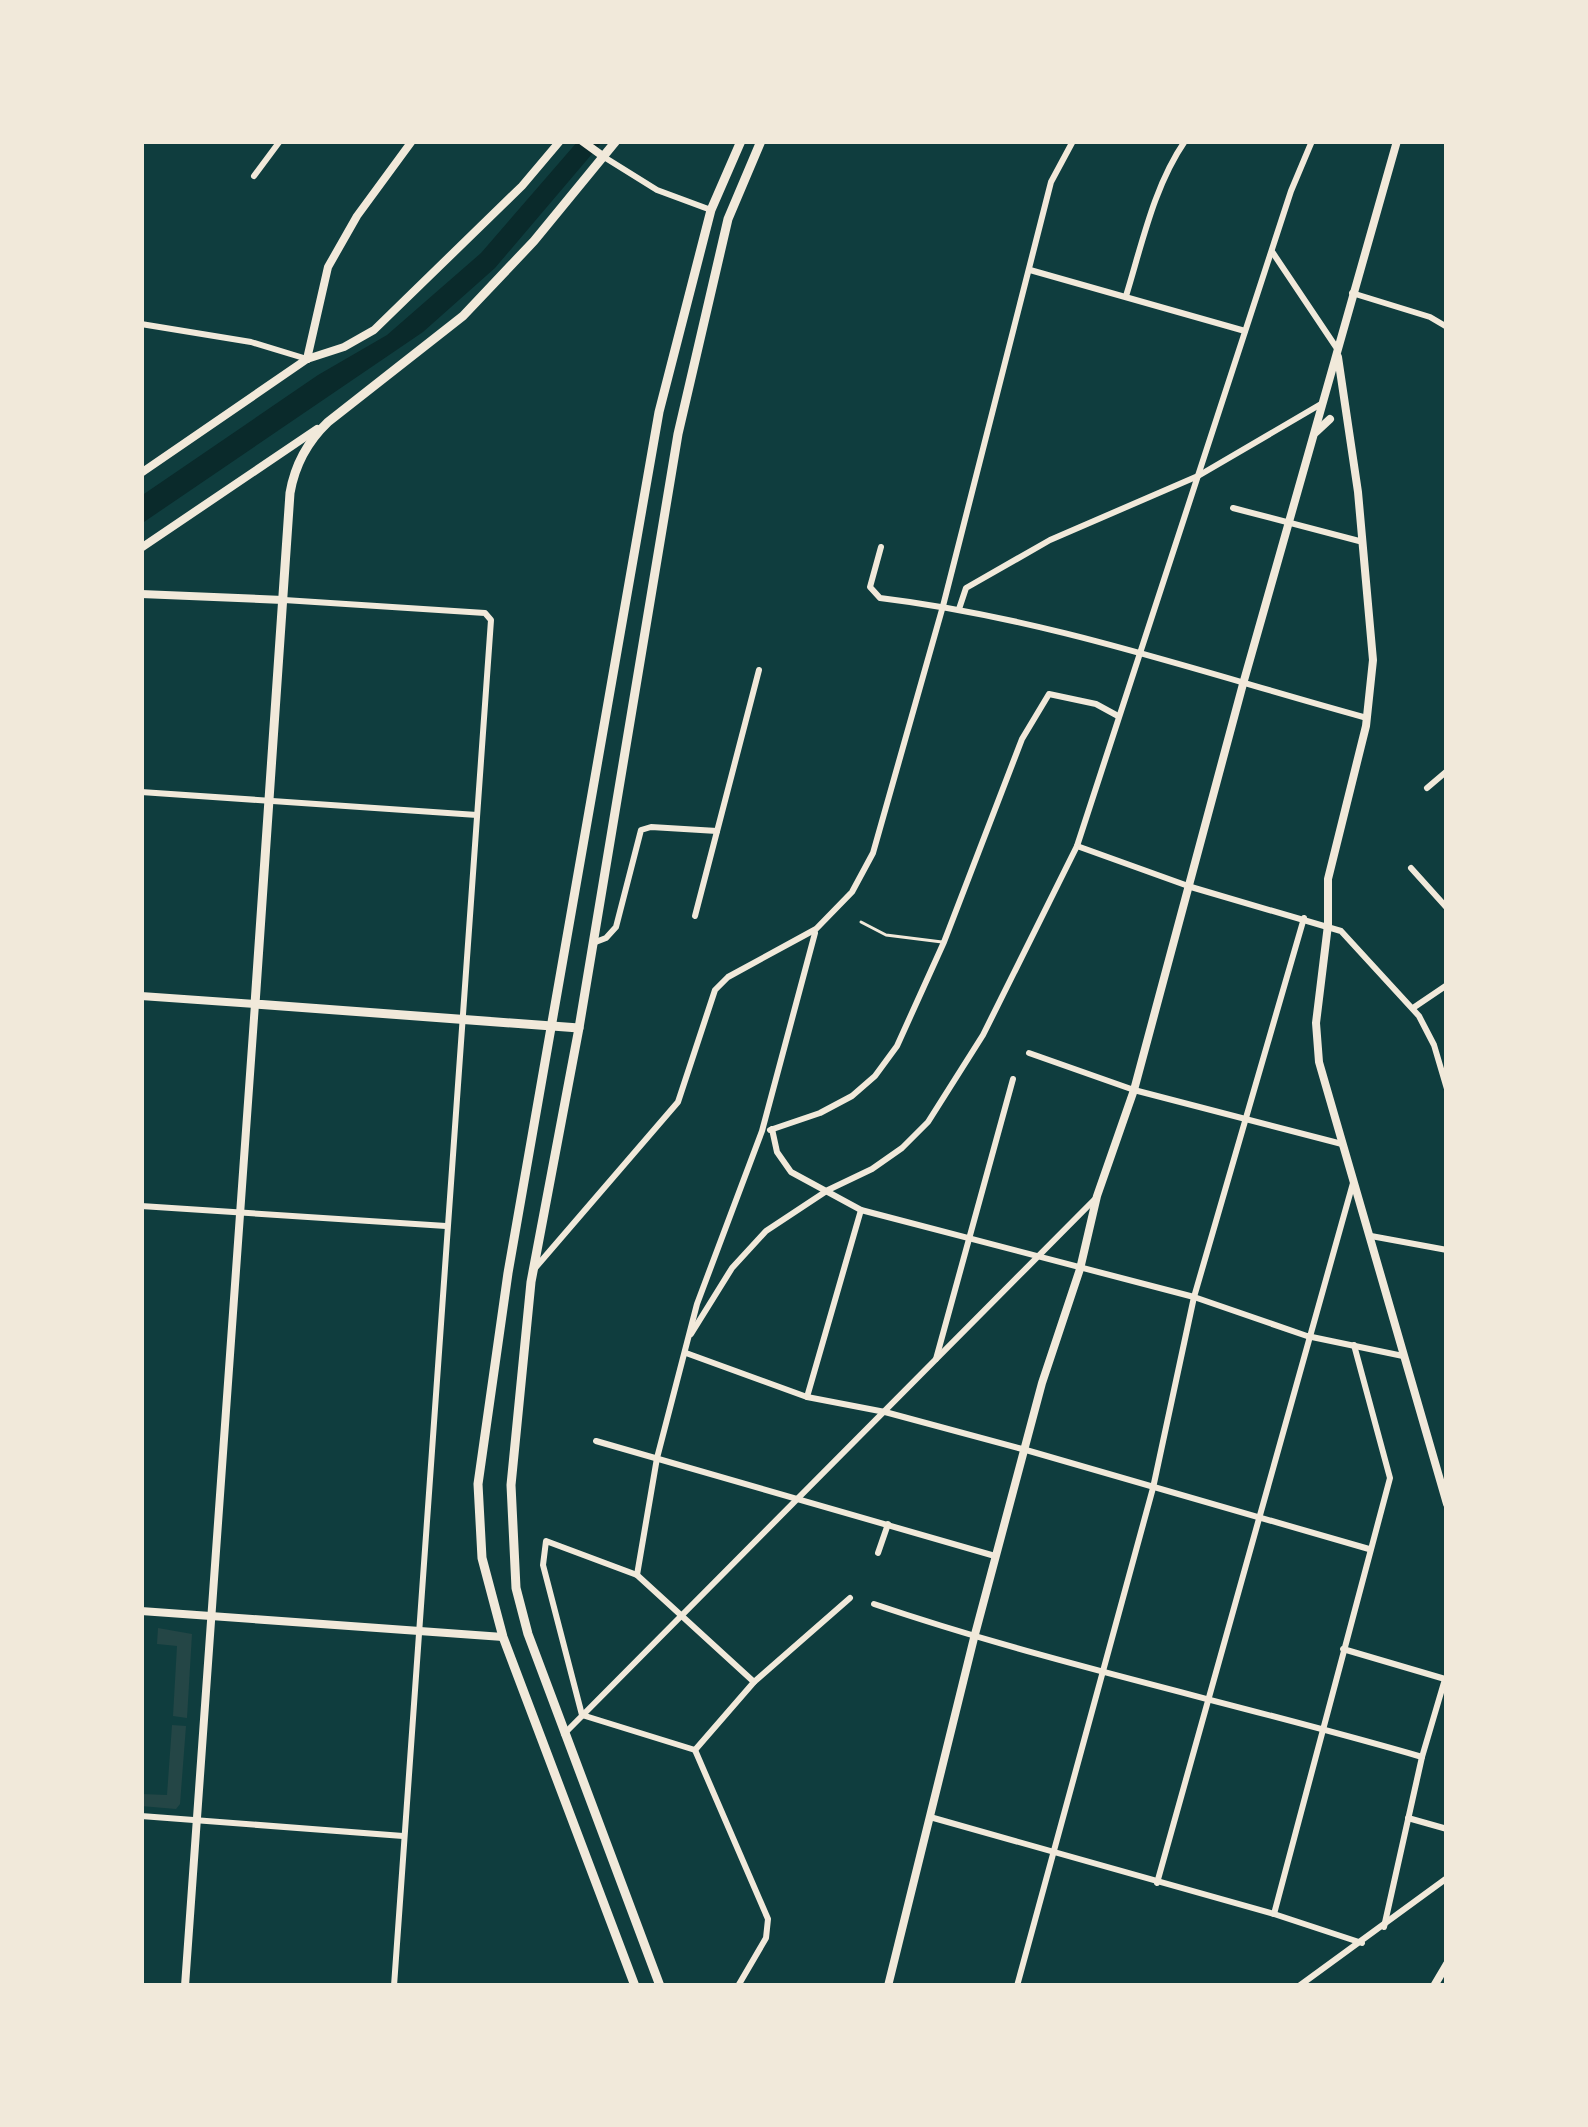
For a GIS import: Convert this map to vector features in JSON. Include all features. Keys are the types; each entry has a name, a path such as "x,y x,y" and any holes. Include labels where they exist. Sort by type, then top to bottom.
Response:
{"main road":[{"path":"579,1028 255,1004 291,484 305,450 328,422 463,316 534,242 616,141"},
{"path":"635,1986 503,1637 482,1558 478,1484 508,1274 658,412 711,210 741,141"},
{"path":"660,1986 564,1734 516,1588 514,1437 533,1269 579,1028 684,402 728,220 761,141"}],"street":[{"path":"307,358 321,289 340,243 412,141"},
{"path":"141,473 307,358 374,330 522,186 560,141"},
{"path":"582,141 657,190 711,210"},
{"path":"533,1269 675,1106 715,990 728,977 816,929 852,892 873,853 943,605 1051,182 1073,141"},
{"path":"1126,296 1173,158 1185,141"},
{"path":"691,1334 748,1248 766,1231 828,1190 872,1169 928,1122 983,1035 1077,846 1312,141"},
{"path":"888,1986 1042,1384 1080,1269 1097,1196 1135,1090 1243,684 1397,141"},
{"path":"254,176 277,142"},
{"path":"1273,253 1338,349 1364,542 1373,660 1367,718 1327,890 1328,925 1316,1023 1322,1077 1447,1504"},
{"path":"1028,270 1245,332"},
{"path":"1352,293 1447,326"},
{"path":"141,323 250,342 307,358"},
{"path":"311,335 333,351"},
{"path":"959,610 966,588 1033,550 1198,476 1332,396 1339,398 1344,406 1341,416 1320,427 1310,444"},
{"path":"1321,404 1322,414 1343,423 1349,433"},
{"path":"141,548 328,422"},
{"path":"1233,508 1364,542"},
{"path":"881,548 870,587 880,598 943,605 1139,652 1367,718"},
{"path":"141,594 489,615 394,1986"},
{"path":"695,916 759,670"},
{"path":"762,1131 828,1109 875,1076 897,1046 944,942 1004,780 1049,694 1061,694 1118,716"},
{"path":"1427,788 1447,771"},
{"path":"141,792 477,815"},
{"path":"591,944 616,927 641,830 717,831"},
{"path":"1077,846 1346,934 1413,1008 1430,1035 1447,1090"},
{"path":"1412,868 1447,908"},
{"path":"1436,895 1447,885"},
{"path":"1017,1986 1153,1488 1194,1297 1304,919"},
{"path":"638,1575 657,1459 697,1304 762,1131 816,929"},
{"path":"1413,1008 1447,985"},
{"path":"141,996 255,1004 185,1986"},
{"path":"1029,1053 1135,1090 1343,1144"},
{"path":"935,1362 1013,1079"},
{"path":"772,1130 777,1153 791,1172 861,1210 1194,1297 1307,1336 1407,1357"},
{"path":"1157,1883 1354,1179"},
{"path":"564,1734 1097,1196"},
{"path":"141,1206 446,1226"},
{"path":"807,1396 861,1210"},
{"path":"1371,1236 1447,1250"},
{"path":"1274,1914 1390,1478 1354,1345"},
{"path":"686,1353 807,1396 1026,1450 1369,1549"},
{"path":"596,1441 995,1556"},
{"path":"878,1553 888,1524"},
{"path":"582,1715 545,1577 542,1552 546,1541 638,1575 754,1682"},
{"path":"695,1750 754,1682 850,1598"},
{"path":"874,1604 974,1638 1422,1757"},
{"path":"141,1611 503,1637"},
{"path":"1343,1649 1445,1679 1422,1757 1384,1927"},
{"path":"582,1715 695,1750 769,1919 766,1938 738,1986"},
{"path":"141,1816 403,1836"},
{"path":"930,1817 1362,1943"},
{"path":"1408,1818 1447,1829"},
{"path":"1299,1986 1447,1878"},
{"path":"1434,1986 1447,1964"}],"lane":[{"path":"861,922 886,935 944,942"}],"shaded area":[{"path":"578,141 603,141 495,268 423,332 141,524 141,496 318,375 387,335 481,253"},
{"path":"158,1628 192,1634 187,1718 173,1716 177,1646 157,1644"},
{"path":"172,1725 186,1726 180,1804 176,1809 141,1806 141,1794 167,1795"}]}
